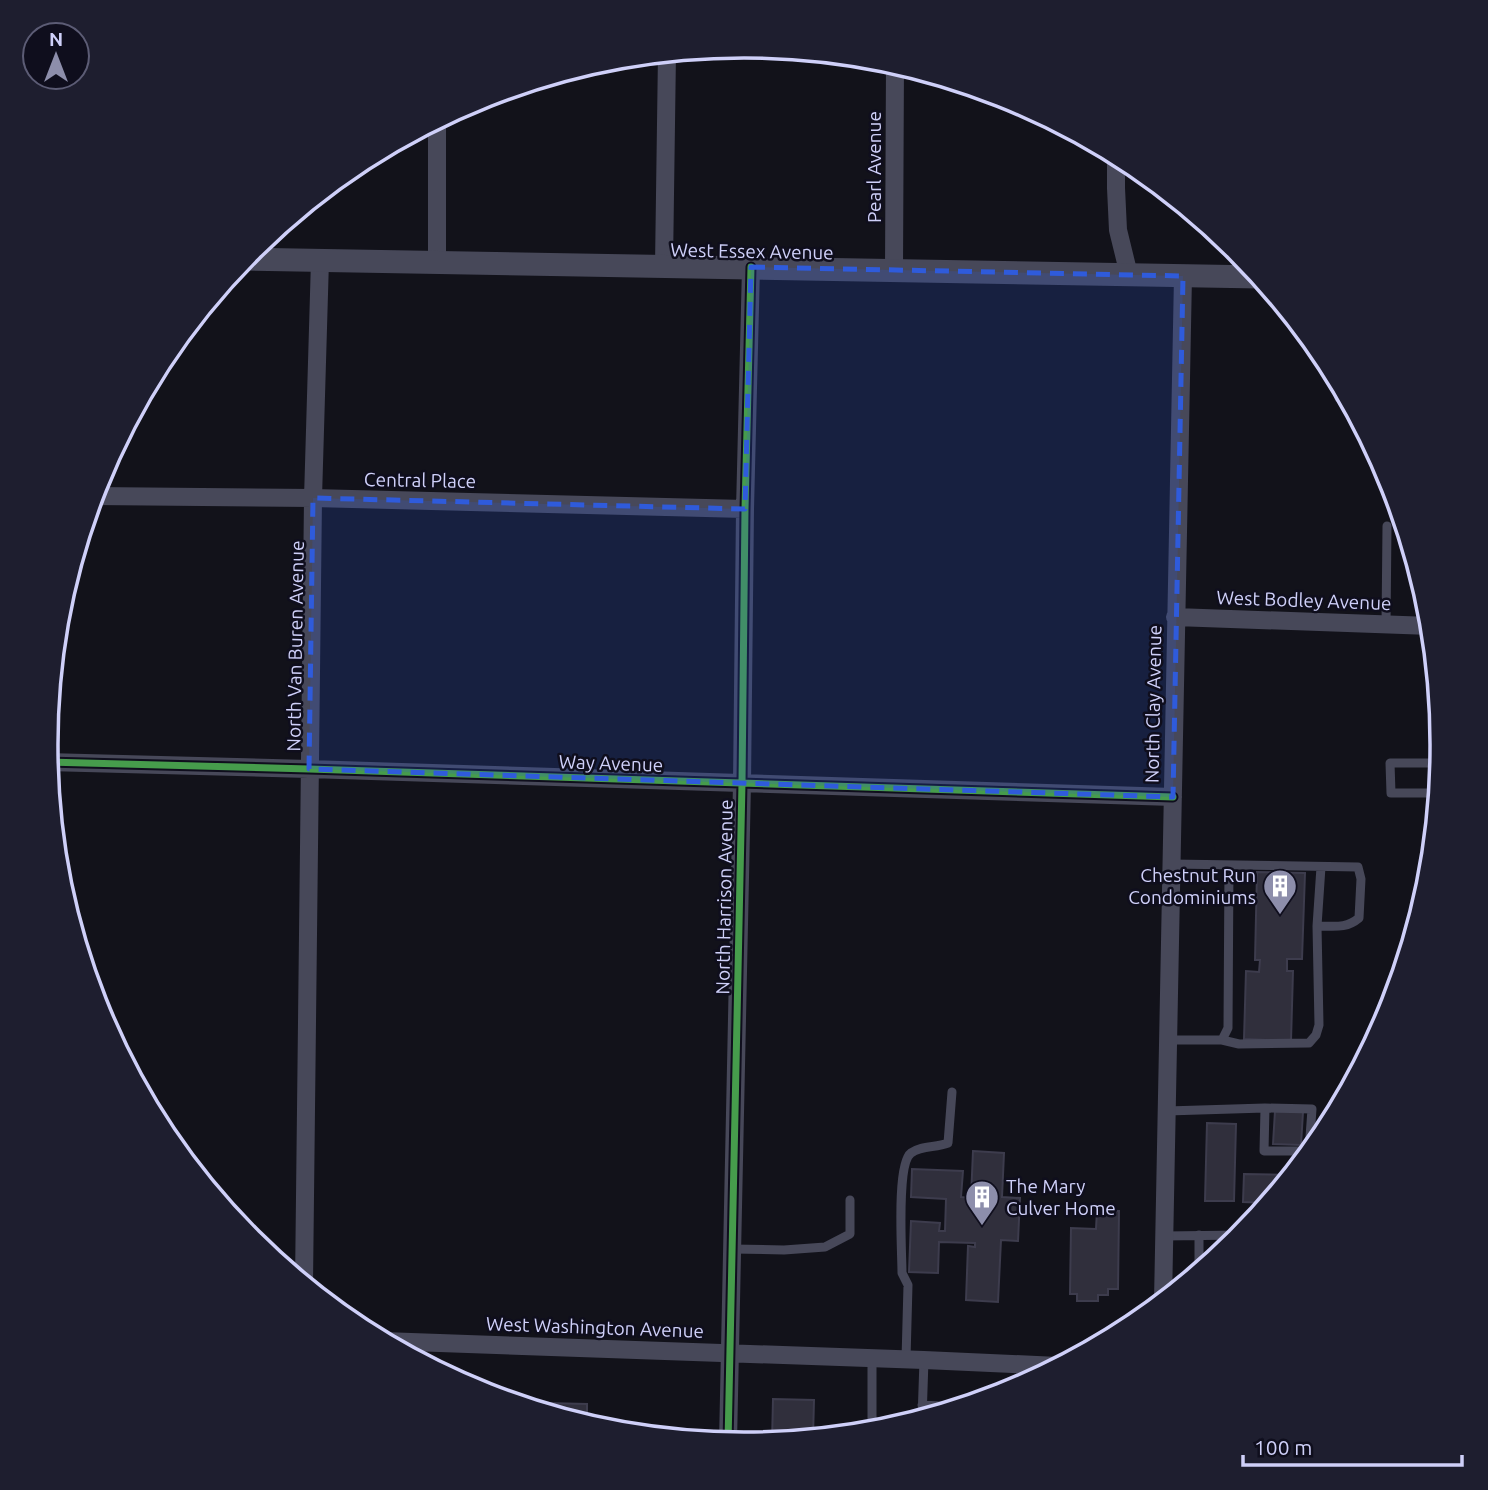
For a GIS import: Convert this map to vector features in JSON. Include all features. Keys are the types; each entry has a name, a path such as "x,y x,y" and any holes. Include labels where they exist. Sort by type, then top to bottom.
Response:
{"street":[{"path":"664,265 667,63"},
{"name":"Pearl Avenue","path":"894,270 895,75"},
{"path":"437,131 437,262"},
{"path":"1116,168 1118,230 1129,275"},
{"name":"West Essex Avenue","path":"259,259 1246,277"},
{"name":"North Van Buren Avenue","path":"304,1272 313,498 320,260"},
{"name":"North Harrison Avenue","path":"728,1432 751,267"},
{"name":"North Clay Avenue","path":"1163,1289 1183,276"},
{"name":"Central Place","path":"104,496 313,498 745,509"},
{"name":"West Bodley Avenue","path":"1175,617 1419,625"},
{"name":"Way Avenue","path":"58,762 1173,797"},
{"name":"West Washington Avenue","path":"404,1342 1039,1365"}],"lane":[{"path":"1385,624 1387,526"},
{"path":"1429,793 1391,793 1390,763 1430,764"},
{"path":"1172,864 1358,867 1362,879 1359,918 1343,927 1317,926"},
{"path":"1222,1040 1228,1028 1229,865"},
{"path":"1168,1040 1309,1044 1319,1025 1317,926 1321,867"},
{"path":"922,1409 908,1285 902,1273 901,1188 905,1160 909,1154 948,1143 952,1092"},
{"path":"1265,1108 1264,1151 1297,1151"},
{"path":"1167,1111 1312,1109 1310,1134"},
{"path":"732,1249 784,1250 825,1247 850,1234 850,1200"},
{"path":"1199,1235 1199,1259"},
{"path":"1164,1236 1225,1235"},
{"path":"872,1359 872,1420"},
{"path":"922,1405 932,1406"}],"highlighted area":[{"path":"751,267 1183,276 1173,797 309,769 313,498 745,509"}],"building":[{"name":"Chestnut Run Condominiums","path":"1257,872 1305,873 1302,959 1287,959 1287,971 1293,971 1291,1041 1244,1039 1246,971 1259,972 1260,960 1255,960"},
{"path":"1275,1111 1303,1112 1301,1145 1273,1144"},
{"path":"1207,1123 1236,1124 1234,1201 1205,1201"},
{"name":"The Mary Culver Home","path":"973,1151 1004,1153 1002,1197 1020,1198 1018,1241 1001,1240 998,1302 966,1300 968,1246 975,1247 975,1243 939,1242 938,1273 909,1272 911,1221 940,1223 939,1231 945,1231 946,1199 911,1197 912,1169 963,1171 961,1197 971,1198"},
{"path":"1244,1174 1279,1175 1256,1203 1243,1202"},
{"path":"1097,1210 1119,1211 1118,1289 1108,1289 1108,1295 1098,1295 1098,1301 1077,1301 1077,1294 1070,1294 1071,1228 1096,1229"},
{"path":"773,1399 814,1400 813,1428 772,1431"},
{"path":"546,1403 587,1404 587,1414"}],"cycle path":[{"path":"728,1432 751,267"},
{"path":"58,762 1173,797"}],"place":[{"name":"Chestnut Run Condominiums","path":"1280,916"},
{"name":"The Mary Culver Home","path":"982,1227"}]}
